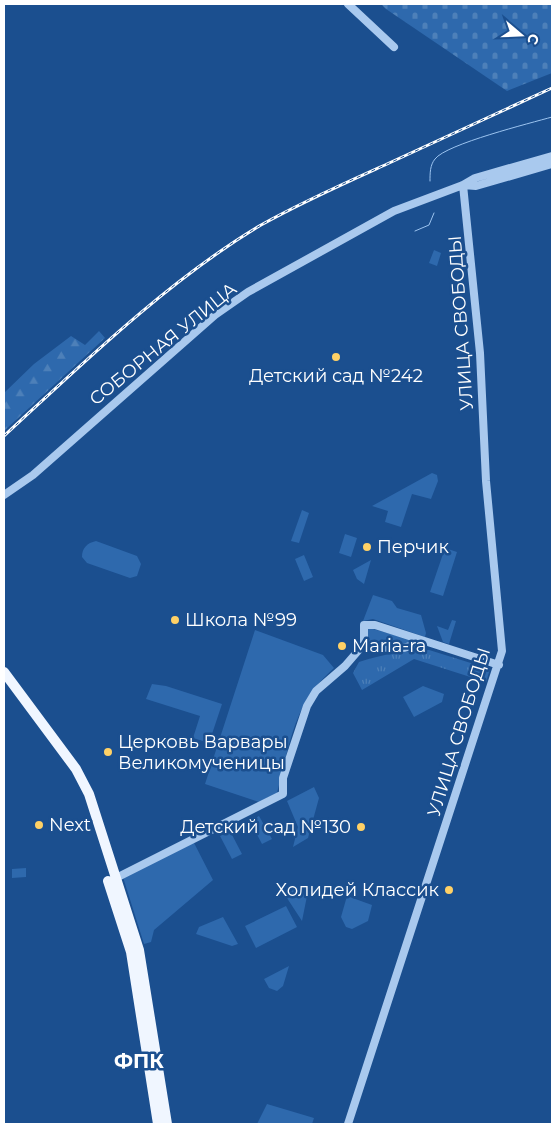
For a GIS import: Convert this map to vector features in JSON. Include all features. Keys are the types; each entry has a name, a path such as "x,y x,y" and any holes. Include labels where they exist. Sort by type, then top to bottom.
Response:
{"main road":[{"path":"4,672 76,769 89,794 114,879 138,950 167,1124"},
{"path":"68,760 83,797 131,952 158,1124"}],"street":[{"path":"348,4 394,46"},
{"name":"СОБОРНАЯ УЛИЦА","path":"4,495 33,475 184,341 231,303 394,211 463,185 476,178 552,156"},
{"name":"СОБОРНАЯ УЛИЦА","path":"463,185 476,186 552,164"},
{"name":"УЛИЦА СВОБОДЫ","path":"348,1124 502,651 486,482 480,353 463,185"},
{"path":"114,879 283,794 283,778 307,706 316,690 345,666 364,644 364,625 375,625 499,665"},
{"path":"364,644 405,648 412,646 420,640"}],"green space":[{"path":"381,4 552,4 552,73 507,91"},
{"path":"434,250 441,253 437,266 429,263"},
{"path":"99,331 105,338 4,431 4,393 34,364 71,336 85,345"},
{"path":"432,473 437,475 438,481 431,499 412,494 401,527 385,522 388,511 372,506"},
{"path":"302,510 309,513 299,543 291,541"},
{"path":"345,534 357,538 351,557 339,553"},
{"path":"96,541 137,556 141,564 137,576 130,578 87,563 82,557 83,551 90,543"},
{"path":"445,548 457,552 443,596 430,592"},
{"path":"304,555 313,577 304,581 295,559"},
{"path":"371,560 364,584 357,579 353,570"},
{"path":"373,595 392,601 397,608 421,615 426,633 425,637 373,619 363,621"},
{"path":"452,620 456,621 449,644 443,642 437,626 448,630"},
{"path":"366,627 416,641 405,646 368,642 365,636"},
{"path":"255,630 323,655 334,668 317,685 301,711 291,738 277,793 259,802 205,784"},
{"path":"429,650 490,669 486,682 414,659 362,690 353,673 359,662 368,659 394,653"},
{"path":"152,684 166,686 222,704 209,743 193,738 200,716 146,699"},
{"path":"423,686 444,694 442,702 414,717 403,697"},
{"path":"314,787 319,798 308,838 293,847 298,827 287,801"},
{"path":"259,816 272,839 262,844 250,821"},
{"path":"230,831 242,854 232,859 220,836"},
{"path":"192,839 213,880 154,930 151,942 144,944 122,874"},
{"path":"26,868 26,877 12,878 12,869"},
{"path":"301,885 309,886 302,921 285,895"},
{"path":"347,896 372,905 368,921 352,929 346,927 341,917"},
{"path":"286,906 297,927 256,948 245,926"},
{"path":"223,917 238,944 232,946 196,934 199,927"},
{"path":"289,966 283,986 277,991 269,988 264,979"},
{"path":"267,1104 314,1118 312,1124 257,1124"}],"waterway":[{"path":"430,181 432,164 442,153 471,141 552,117"},
{"path":"415,231 429,225 434,213"}],"railway":[{"path":"4,436 96,352 160,297 193,271 261,225 292,208 552,88"}],"place":[{"name":"Детский сад №242","path":"336,357"},
{"name":"Перчик","path":"367,547"},
{"name":"Школа №99","path":"175,620"},
{"name":"Maria-ra","path":"342,646"},
{"name":"Церковь Варвары Великомученицы","path":"108,752"},
{"name":"Next","path":"39,825"},
{"name":"Детский сад №130","path":"361,827"},
{"name":"Холидей Классик","path":"449,890"}],"district":[{"name":"ФПК","path":"139,1061"}]}
